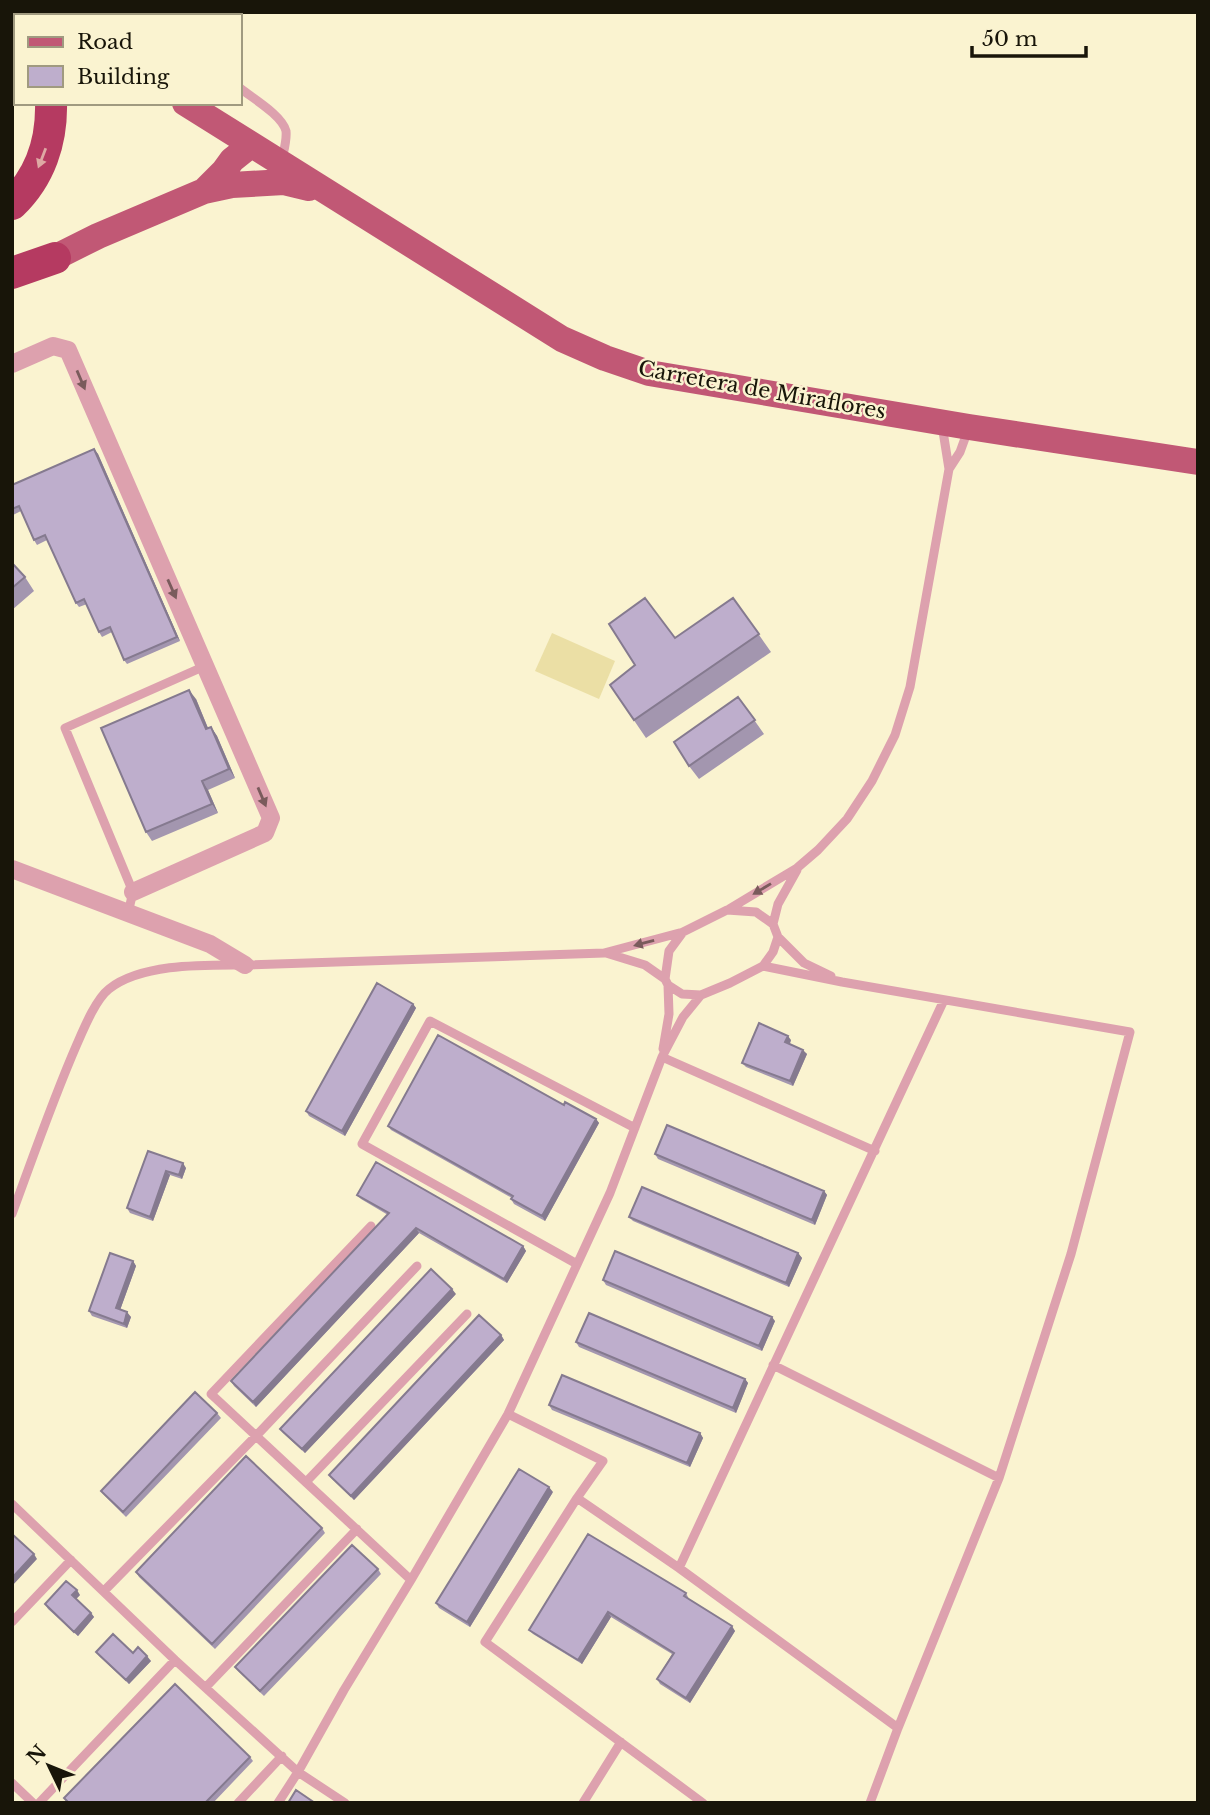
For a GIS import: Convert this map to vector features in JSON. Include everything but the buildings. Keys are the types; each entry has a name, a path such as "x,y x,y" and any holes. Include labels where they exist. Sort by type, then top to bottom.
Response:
{"highway":[{"path":"12,204 28,185 46,151 51,105"},
{"path":"12,276 55,258"}],"main road":[{"name":"Carretera de Miraflores","path":"192,108 238,163 281,164 562,339 605,358 649,373 1198,462"},
{"path":"55,258 98,236 204,191 238,163 284,182 324,191"}],"street":[{"path":"12,364 54,346 68,350 271,818 265,833 133,892"},
{"path":"12,869 210,944 245,965"}],"lane":[{"path":"242,90 279,118 284,125 286,133 281,164"},
{"path":"12,1214 61,1081 88,1019 108,989 136,974 190,965 604,953 683,932 727,910 797,868 847,819 872,781 895,735 911,687 949,468 942,422"},
{"path":"949,468 960,452 969,427"},
{"path":"128,913 133,892 65,728 205,666"},
{"path":"773,924 778,904 797,868"},
{"path":"727,910 756,912 773,924 778,937 804,963 842,982"},
{"path":"662,1057 669,1014 669,951 683,932"},
{"path":"604,953 645,965 682,994 701,995 763,966 773,952 778,937"},
{"path":"763,966 1130,1032 1071,1254 999,1478 870,1803"},
{"path":"278,1803 508,1414 610,1193 662,1057 683,1017 701,995"},
{"path":"679,1568 944,1000"},
{"path":"577,1264 362,1144 430,1021 635,1128"},
{"path":"662,1057 875,1151"},
{"path":"371,1226 211,1394 411,1580"},
{"path":"104,1591 417,1266"},
{"path":"306,1482 467,1314"},
{"path":"773,1366 999,1478"},
{"path":"508,1414 603,1461 485,1642 703,1803"},
{"path":"578,1498 679,1568 898,1728"},
{"path":"12,1504 175,1660 298,1772 345,1803"},
{"path":"205,1687 357,1529"},
{"path":"12,1622 71,1560"},
{"path":"39,1803 175,1660"},
{"path":"583,1803 621,1742"},
{"path":"238,1803 282,1756"},
{"path":"12,1783 33,1803"}],"shaded area":[{"path":"552,633 615,661 599,699 535,671"}]}
